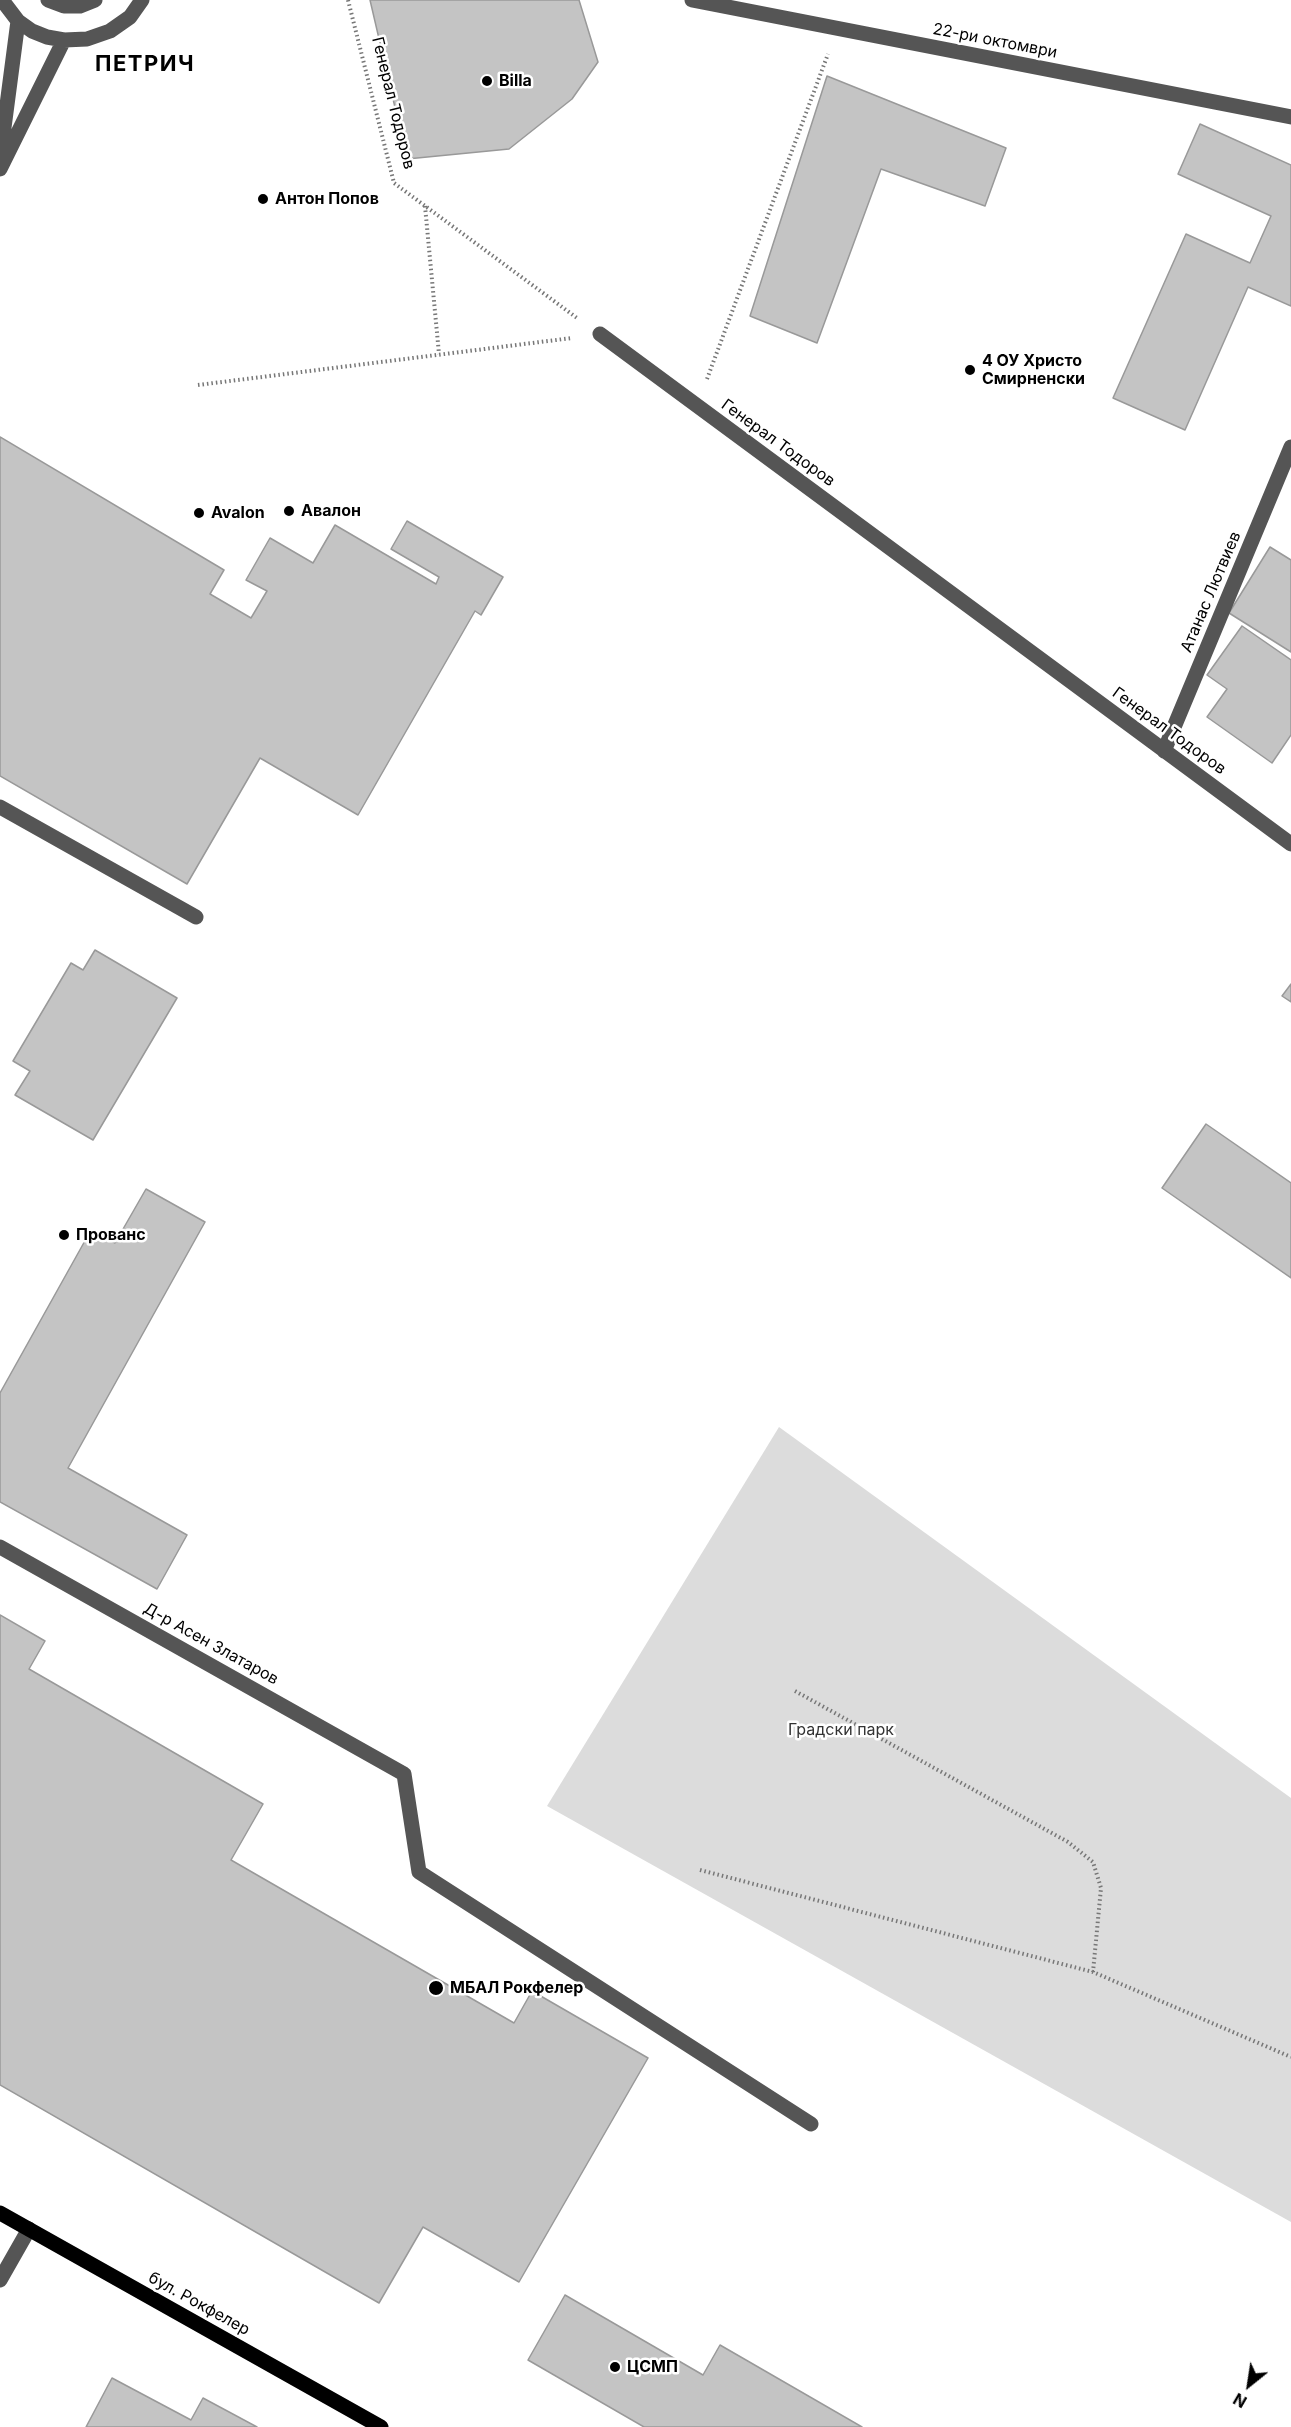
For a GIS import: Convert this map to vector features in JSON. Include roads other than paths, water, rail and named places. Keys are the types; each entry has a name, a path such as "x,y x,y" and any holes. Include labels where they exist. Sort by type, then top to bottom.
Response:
{"main road":[{"name":"бул. Рокфелер","path":"0,2213 381,2427"}],"street":[{"path":"2,0 18,21 40,34 64,40 87,39 110,31 130,17 142,0"},
{"path":"48,0 72,6 80,6 95,0"},
{"name":"22-ри октомври","path":"692,0 1291,117"},
{"path":"0,161 18,21"},
{"path":"0,170 64,40"},
{"name":"Генерал Тодоров","path":"600,334 1291,844"},
{"name":"Атанас Лютвиев","path":"1164,750 1291,447"},
{"path":"0,807 196,917"},
{"name":"Д-р Асен Златаров","path":"0,1546 404,1774 419,1872 811,2124"},
{"path":"0,2280 29,2229"}],"place":[{"name":"Billa","path":"487,81"},
{"name":"Антон Попов","path":"263,199"},
{"name":"4 ОУ Христо Смирненски","path":"970,370"},
{"name":"Авалон","path":"289,511"},
{"name":"Avalon","path":"199,513"},
{"name":"Прованс","path":"64,1235"},
{"name":"МБАЛ Рокфелер","path":"436,1988"},
{"name":"ЦСМП","path":"615,2367"}],"district":[{"name":"ПЕТРИЧ","path":"145,64"}],"park label":[{"name":"Градски парк","path":"841,1730"}]}
